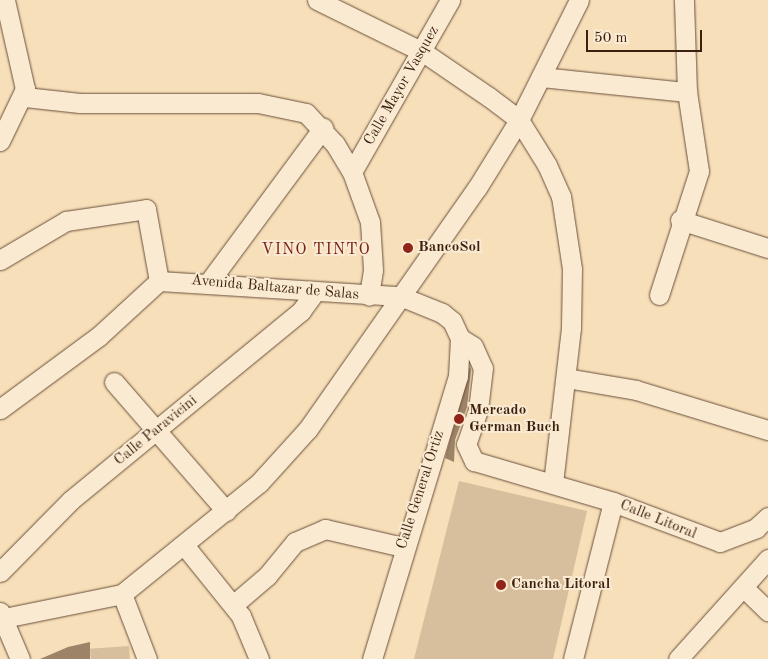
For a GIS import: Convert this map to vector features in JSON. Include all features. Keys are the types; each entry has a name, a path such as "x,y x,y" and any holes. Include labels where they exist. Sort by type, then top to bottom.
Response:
{"street":[{"path":"0,141 25,97 5,0"},
{"path":"317,0 423,52 520,120 561,196 572,269 566,378 553,483"},
{"name":"Calle Mayor Vasquez","path":"352,172 423,52 450,0"},
{"path":"20,659 2,615 122,594 184,546 259,483 308,429 520,120 579,0"},
{"path":"659,295 680,220 699,171 687,92 684,0"},
{"path":"540,77 687,92"},
{"name":"Avenida Baltazar de Salas","path":"25,97 80,103 194,100 280,105 306,113 323,128 352,172 370,222 373,270 369,296 209,282 159,281"},
{"path":"209,282 323,128"},
{"path":"0,260 66,221 146,209 159,281 99,336 0,409"},
{"path":"680,220 768,248"},
{"name":"Calle Paravicini","path":"0,572 71,500 300,312 314,292"},
{"path":"369,296 400,296 442,313 452,321 460,338 479,354 483,368 478,410 466,444 469,457 613,502"},
{"name":"Calle General Ortiz","path":"372,659 404,547 458,376 460,338"},
{"path":"566,378 636,390 768,430"},
{"path":"114,382 226,511"},
{"name":"Calle Litoral","path":"573,659 613,502 720,542 756,528 768,517"},
{"path":"233,605 267,576 295,542 325,529 404,547"},
{"path":"184,546 233,605 253,637 259,659"},
{"path":"678,659 768,559"},
{"path":"743,587 768,611"},
{"path":"122,594 148,659"}],"shaded area":[{"name":"Cancha Litoral","path":"459,481 587,511 553,659 414,659"},
{"path":"129,646 130,659 91,659 90,649"}],"building":[{"path":"470,366 467,407 455,440 454,462 445,458"},
{"path":"90,642 90,659 40,659 68,647"}],"place":[{"name":"BancoSol","path":"408,248"},
{"name":"Mercado German Buch","path":"459,419"},
{"name":"Cancha Litoral","path":"501,585"}],"district":[{"name":"VINO TINTO","path":"316,250"}]}
